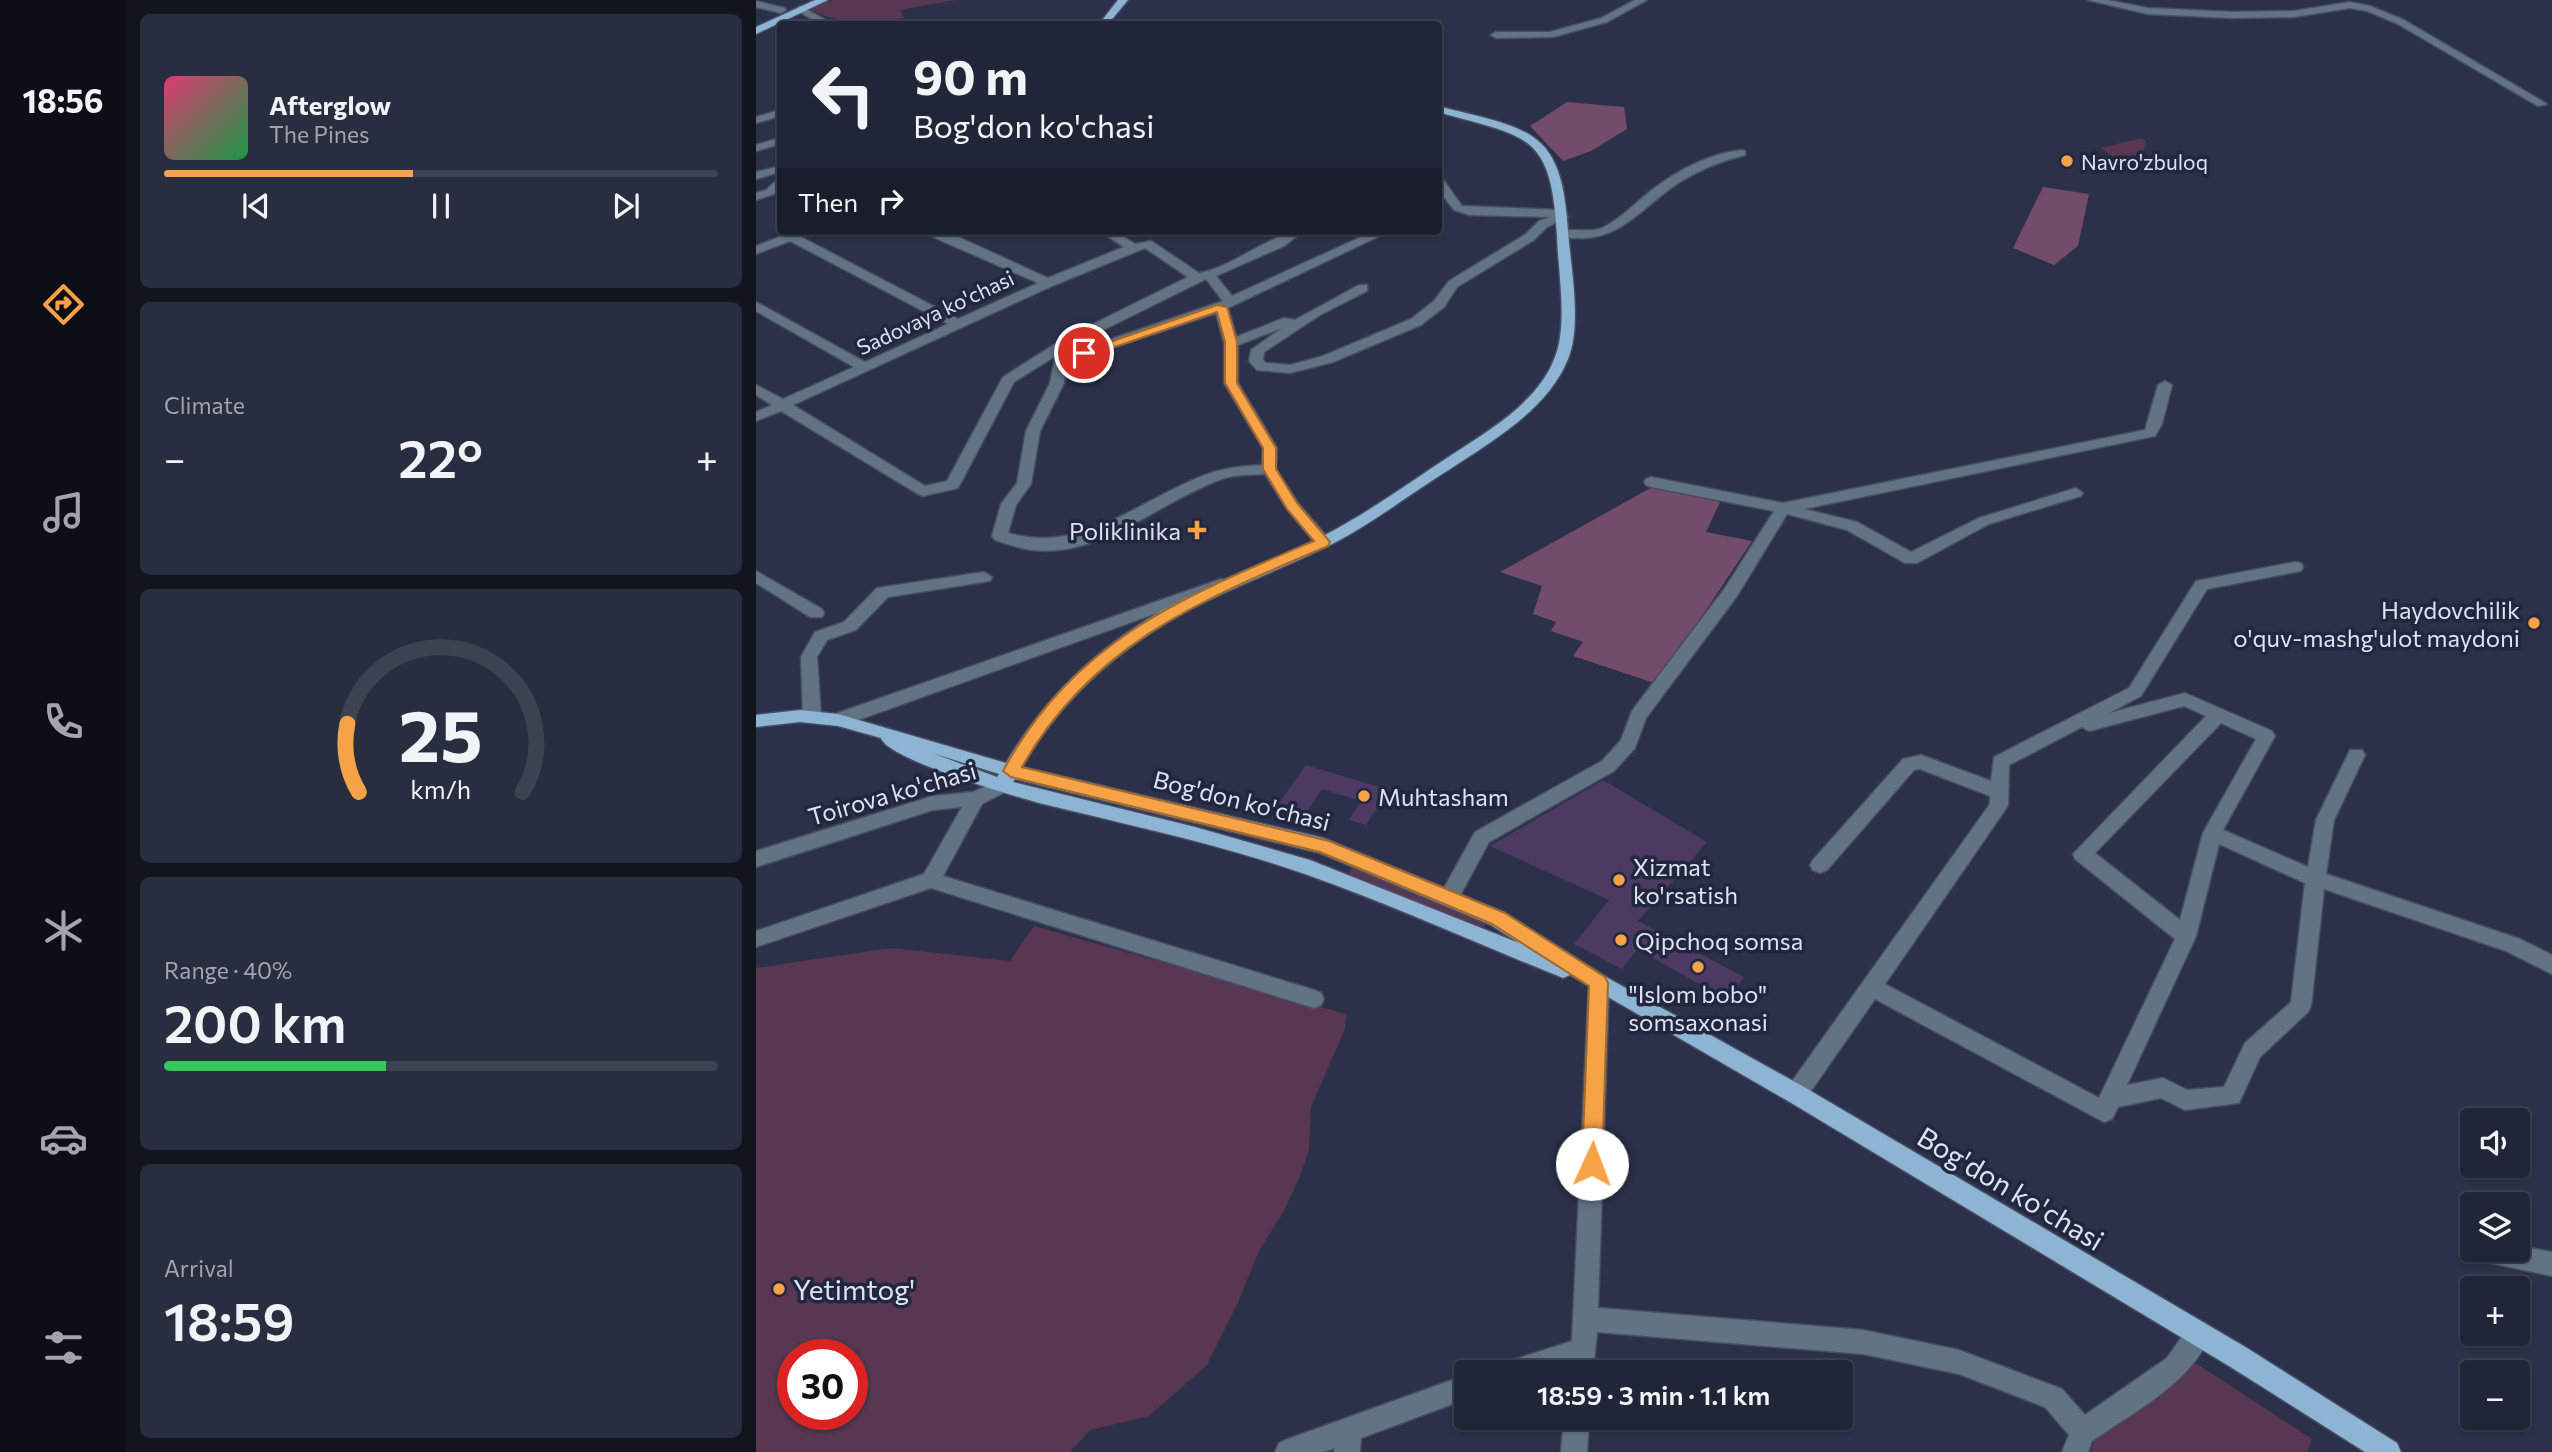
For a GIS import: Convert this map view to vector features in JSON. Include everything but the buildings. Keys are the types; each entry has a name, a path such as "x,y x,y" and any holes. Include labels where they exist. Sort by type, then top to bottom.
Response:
{"main road":[{"path":"756,23 781,10 823,0"},
{"path":"1105,21 1122,0"},
{"path":"756,30 803,4"},
{"path":"756,720 812,716 838,720 874,729 906,750 1006,778 1035,731 1087,672 1150,625 1234,579 1343,532 1490,435 1521,410 1548,382 1563,356 1565,344 1562,216 1555,168 1538,142 1515,130 1442,110"},
{"name":"Bog'don ko'chasi","path":"1006,778 1310,868 1599,983"},
{"name":"Bog'don ko'chasi","path":"1006,778 1323,846 1498,919 1599,983 1796,1094 2199,1334 2388,1452"},
{"path":"1310,868 1323,865 1328,860 1328,849 1323,846"}],"street":[{"path":"1496,35 1550,35 1604,20 1642,0"},
{"path":"2093,0 2148,11 2232,15 2294,15 2350,5 2371,9 2401,22 2542,104"},
{"path":"756,4 781,10"},
{"path":"803,4 823,21"},
{"path":"756,120 777,114"},
{"path":"756,148 777,142"},
{"path":"1563,234 1600,234 1642,207 1657,192 1713,159 1727,153 1741,153"},
{"path":"756,176 777,170"},
{"path":"756,197 770,191 777,183"},
{"path":"1442,185 1458,208 1562,216"},
{"path":"1442,203 1453,199"},
{"path":"1315,312 1258,350 1256,361 1262,367 1290,369 1328,359 1416,321 1438,304 1453,284 1530,237 1543,225 1562,216"},
{"path":"756,250 796,235"},
{"path":"939,235 1048,283"},
{"path":"1112,235 1133,248 1147,244 1203,276 1226,305 1231,342 1231,383 1270,448 1269,469 1292,506 1323,542"},
{"path":"756,389 923,491 953,485 1008,380 1068,342 1135,307 1280,243 1291,235"},
{"path":"1060,361 1226,305 1375,235"},
{"path":"791,237 957,324"},
{"name":"Sadovaya ko'chasi","path":"756,417 1048,283 1133,248"},
{"path":"1231,342 1315,312 1363,288"},
{"path":"756,306 864,368"},
{"path":"1135,307 1129,322 1078,348 1060,361 1057,383 1033,431 1024,484 1009,504 1000,536 1018,545 1055,544 1104,532 1218,475 1269,469"},
{"path":"1449,897 1482,837 1608,766 1629,743 1637,716 1731,592 1783,508 2150,433 2155,425 2165,386"},
{"path":"1651,482 1783,508 1852,526 1911,559 1984,521 2076,493"},
{"path":"1796,1094 2000,805 2000,762 2135,692 2202,585 2295,567"},
{"path":"756,576 816,613"},
{"path":"812,716 809,657 821,636 850,626 883,592 984,576"},
{"path":"838,720 1234,579"},
{"path":"1872,987 2104,1112 2186,936 2212,833 2266,736 2185,699 2054,734"},
{"path":"2186,936 2082,854 2219,714"},
{"path":"2110,1098 2162,1088 2185,1100 2231,1096 2252,1050 2301,1006 2325,820 2356,755"},
{"path":"1820,865 1909,764 1920,762 2000,792"},
{"name":"Toirova ko'chasi","path":"756,859 933,803 976,799 1006,778"},
{"path":"931,880 976,799"},
{"path":"2212,833 2316,879 2513,945 2552,965"},
{"path":"756,939 931,880 1314,999"},
{"path":"1582,1360 1599,983"},
{"path":"2530,1260 2552,1264"},
{"path":"1586,1319 1863,1342 1959,1362 2053,1398 2079,1442 2176,1367 2199,1334"},
{"path":"1288,1452 1349,1440 1454,1392"},
{"path":"1574,1452 1576,1430"}],"shaded area":[{"path":"833,0 955,0 900,10 904,18 879,21 831,18 810,9"},
{"path":"1567,102 1624,107 1627,129 1591,151 1563,161 1530,126"},
{"path":"2141,138 2146,141 2143,153 2117,160 2101,148"},
{"path":"2043,187 2089,194 2078,246 2054,265 2013,248"},
{"path":"1654,486 1720,502 1706,532 1752,541 1657,684 1573,656 1583,642 1551,631 1556,622 1533,614 1542,586 1500,572"},
{"path":"1357,868 1485,922 1485,926 1482,928 1350,874 1350,869"},
{"path":"1034,926 1346,1014 1345,1029 1311,1107 1309,1150 1300,1176 1284,1211 1260,1249 1237,1305 1207,1365 1149,1416 1090,1430 1070,1452 756,1452 756,968 892,948 1010,961"},
{"path":"2194,1362 2312,1439 2307,1452 2091,1452 2094,1441 2118,1419"}],"place":[{"name":"Navro'zbuloq","path":"2067,161"},
{"name":"Poliklinika","path":"1197,530"},
{"name":"Haydovchilik o'quv-mashg'ulot maydoni","path":"2534,623"},
{"name":"Muhtasham","path":"1364,796"},
{"name":"Xizmat ko'rsatish","path":"1619,880"},
{"name":"Qipchoq somsa","path":"1621,940"},
{"name":"\"Islom bobo\" somsaxonasi","path":"1698,967"},
{"name":"Yetimtog'","path":"779,1289"}],"route":[{"path":"1084,353 1221,307 1231,342 1231,383 1270,448 1269,469 1292,506 1323,542 1205,593 1163,616 1125,642 1087,672 1065,695 1031,736 1011,771 1323,846 1498,919 1599,983 1592,1164"}]}
